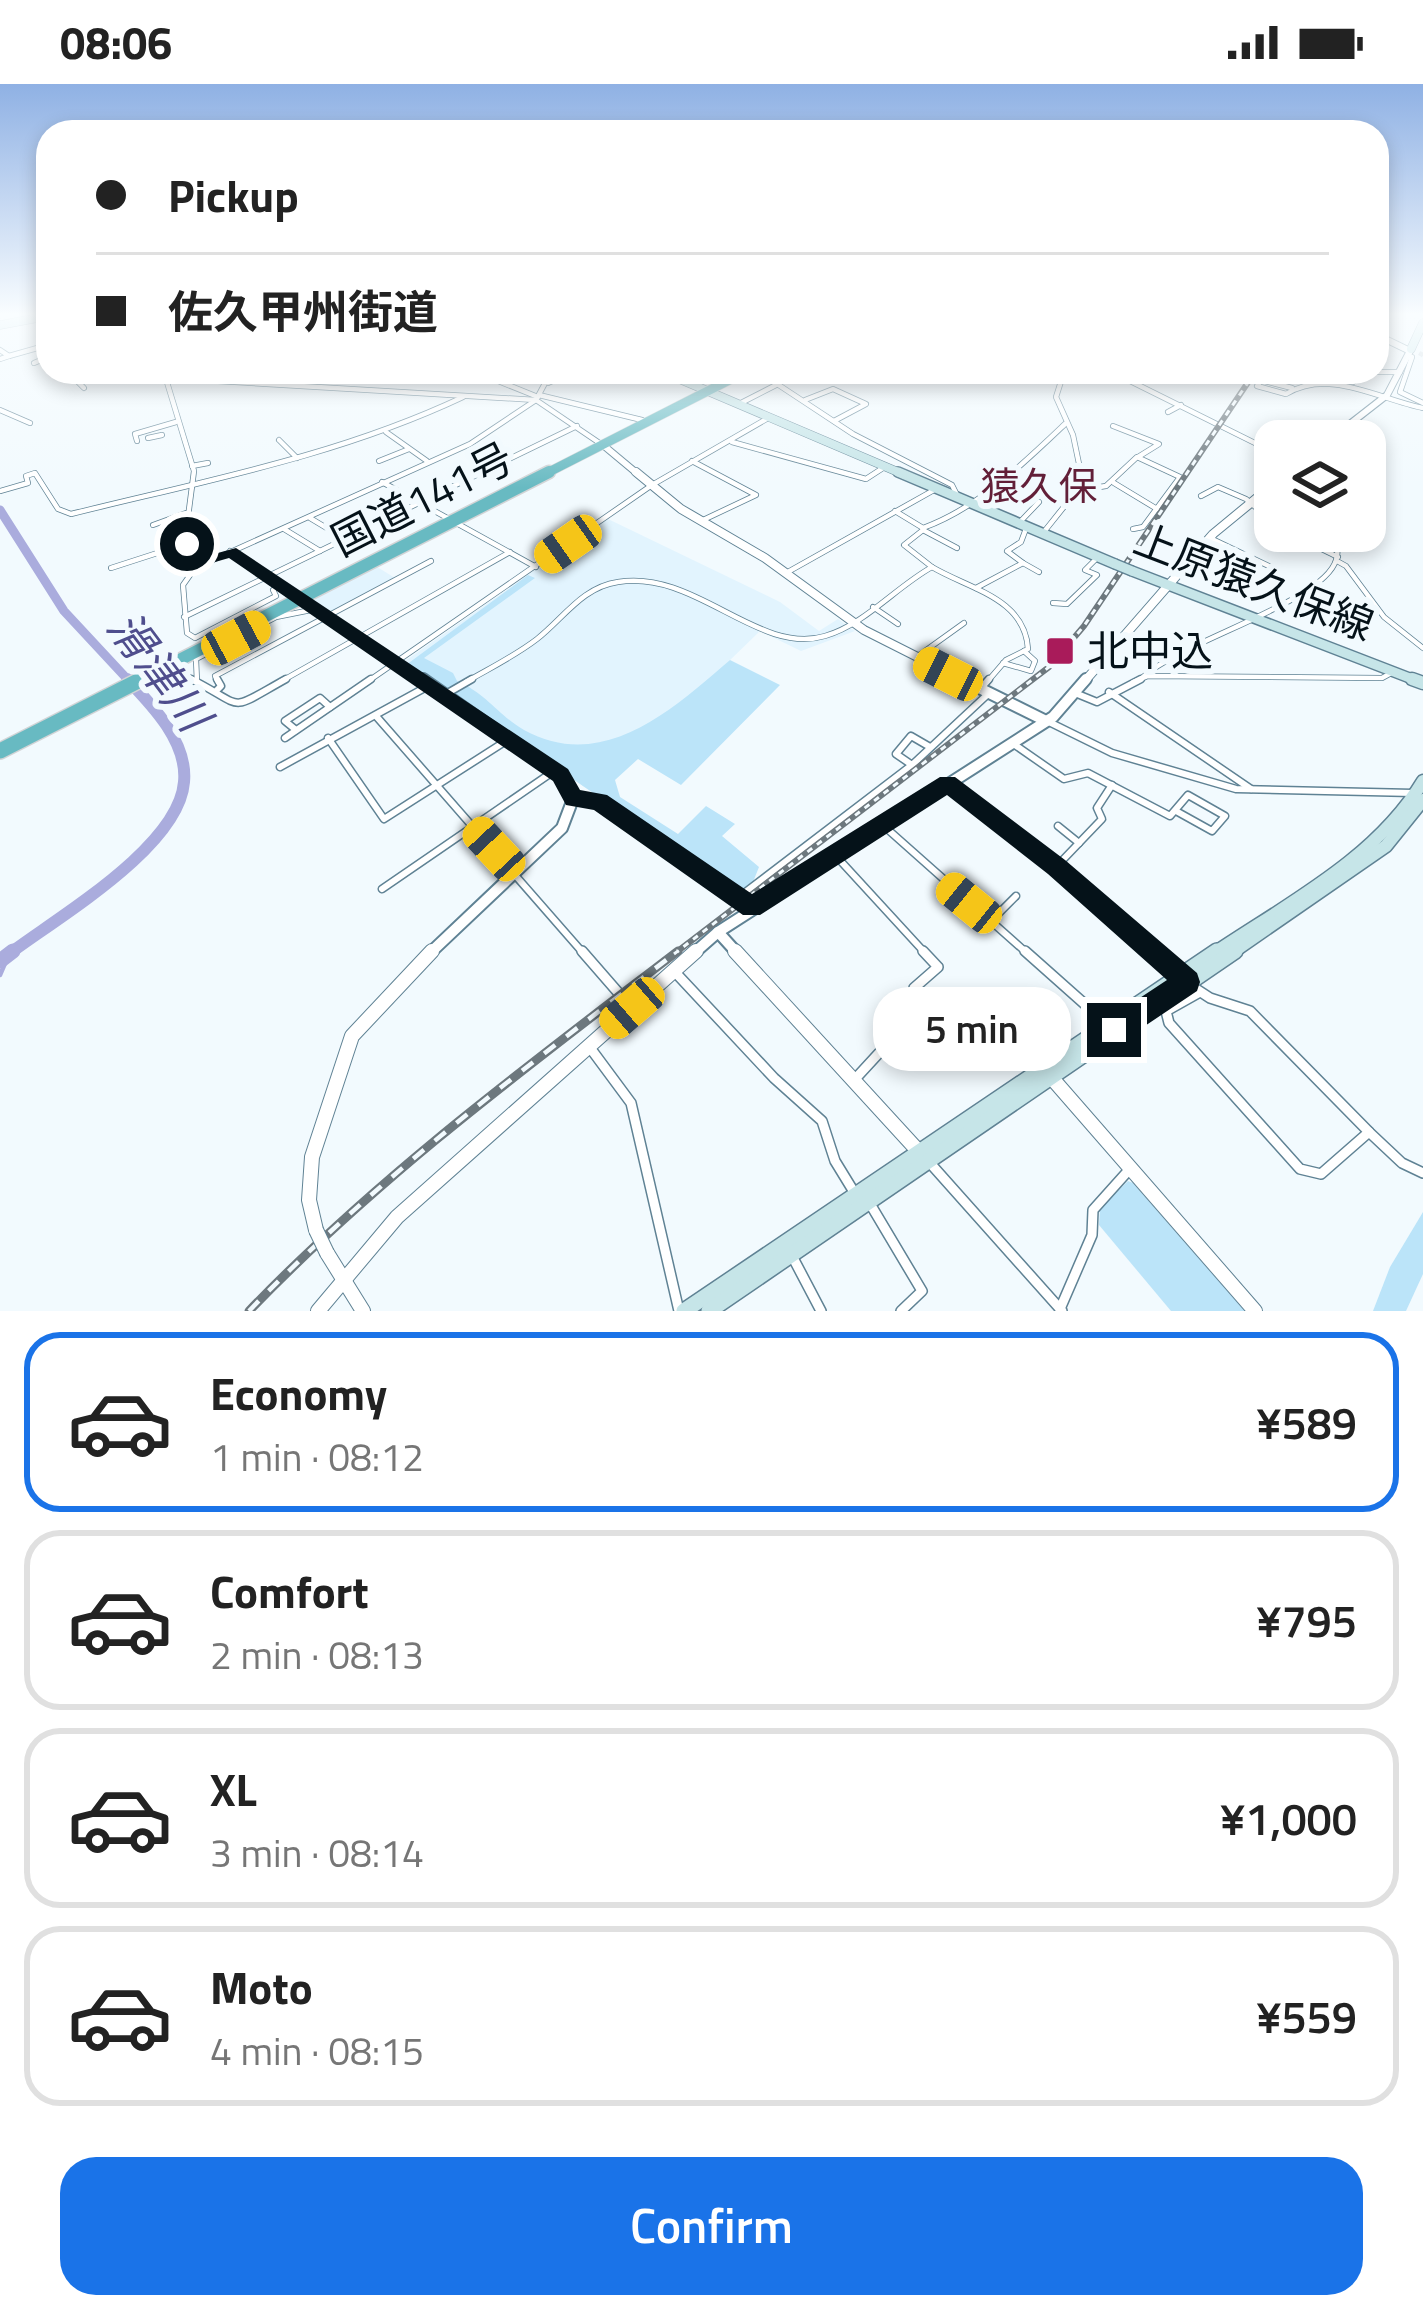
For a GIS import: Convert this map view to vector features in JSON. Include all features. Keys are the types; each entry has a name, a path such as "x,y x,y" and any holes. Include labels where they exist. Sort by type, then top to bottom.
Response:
{"highway":[{"name":"国道141号","path":"0,748 164,666 291,593 450,520 718,384"},
{"name":"国道141号","path":"601,443 706,390"}],"main road":[{"name":"上原猿久保線","path":"692,384 1098,556 1133,576 1422,683"},
{"path":"682,1311 1051,1077 1373,856 1421,792"},
{"path":"923,1156 1106,1023 1188,983"},
{"path":"710,1311 788,1247"}],"street":[{"path":"1355,420 1385,397 1399,373"},
{"path":"1409,373 1400,392 1423,406"},
{"path":"80,384 84,388"},
{"path":"165,384 172,392 176,422 192,466 187,544 200,565"},
{"path":"284,384 538,397 652,485 850,620 916,658 1112,753 1253,791 1421,792"},
{"path":"499,384 642,420"},
{"path":"291,593 273,590 277,595 263,606 195,638 187,633 183,585 200,565 479,440 538,397 546,384"},
{"path":"739,404 778,384 834,421 952,484 958,497"},
{"path":"1043,533 1084,481 1076,463 1073,434 1054,394 1059,384"},
{"path":"1138,384 1254,443"},
{"path":"1258,384 1286,394 1303,384"},
{"path":"1318,384 1423,406"},
{"path":"805,400 833,389 867,405 834,421"},
{"path":"0,491 29,482 27,475 35,473 66,514 386,432 466,395"},
{"path":"1168,412 1190,396"},
{"path":"0,410 30,423"},
{"path":"285,738 652,485 770,417"},
{"path":"136,441 135,434 176,422"},
{"path":"739,897 912,765 984,692 1004,663 1024,651 1029,636 1024,621 976,588 932,567 904,544 1014,472 1065,424"},
{"path":"184,617 577,426"},
{"path":"1080,490 1096,491 1114,483 1137,458 1159,444 1112,426"},
{"path":"150,429 151,438 162,435"},
{"path":"386,432 428,462"},
{"path":"280,440 297,458"},
{"path":"728,441 866,479 886,466"},
{"path":"379,461 409,449"},
{"path":"1133,530 1143,527 1180,477 1137,458"},
{"path":"692,461 756,495 701,520"},
{"path":"192,466 208,463"},
{"path":"382,482 536,566"},
{"path":"1114,483 1157,509"},
{"path":"1201,496 1216,486 1254,506"},
{"path":"786,573 938,488"},
{"path":"318,1311 423,1192 718,932 1046,721 1076,693 1210,538 1254,500"},
{"path":"1039,502 1023,525 1021,542 1007,551 1039,572"},
{"path":"895,512 957,548"},
{"path":"153,525 187,513"},
{"path":"310,518 345,539"},
{"path":"284,529 320,551"},
{"path":"111,568 213,535"},
{"path":"1210,538 1273,568"},
{"path":"230,551 554,771 569,785 573,799 562,829 389,992 352,1036 312,1156 309,1199 327,1253 364,1311"},
{"path":"164,666 218,690 227,705 241,704 510,552"},
{"path":"1324,552 1346,566 1384,617 1423,648"},
{"path":"1076,693 1097,702 1162,661 1254,620 1312,587 1337,559 1337,552"},
{"path":"1054,603 1067,604 1097,575 1084,570 1098,556"},
{"path":"218,690 221,686 214,677 431,561"},
{"path":"976,588 1023,562"},
{"path":"445,695 539,637 584,594 622,580 674,582 789,637 818,638 932,567"},
{"path":"873,607 898,624"},
{"path":"197,683 196,659 277,617 316,609"},
{"path":"916,658 964,623"},
{"path":"1004,663 1031,670 1035,661 1024,651"},
{"path":"1143,677 1382,677 1394,672"},
{"path":"280,767 430,685"},
{"path":"1109,692 1253,791"},
{"path":"296,730 285,721 320,698 331,706"},
{"path":"376,716 632,1008"},
{"path":"912,765 896,754 911,736 930,747"},
{"path":"328,738 384,819 509,739"},
{"path":"1012,743 1064,779 1088,773 1170,816 1188,795 1225,816 1212,831 1176,811"},
{"path":"382,889 554,771"},
{"path":"947,783 1056,867 1188,983 1250,1011 1402,1163 1423,1173"},
{"path":"1056,867 1102,819 1097,808 1112,784"},
{"path":"573,799 599,801 752,907"},
{"path":"881,824 1106,1023"},
{"path":"1058,826 1079,843"},
{"path":"834,854 938,967 914,988 926,1002 854,1081"},
{"path":"991,921 1016,896"},
{"path":"718,932 1061,1310 1092,1235 1096,1204 1129,1167"},
{"path":"674,970 774,1078 822,1121 835,1161 922,1291 901,1311"},
{"path":"1188,983 1166,1012 1169,1023 1300,1169 1321,1174 1369,1132"},
{"path":"588,1046 631,1103 682,1311"},
{"path":"1051,1077 1255,1311"},
{"path":"788,1247 821,1311"}],"shaded area":[{"path":"608,519 780,602 819,631 838,619 855,631 801,651 760,631 593,793 405,661"},
{"path":"374,565 395,578 328,614 310,601"},
{"path":"528,575 535,578 424,658 453,673 457,681 524,730 554,742 610,740 661,715 730,660 780,685 681,785 638,759 615,780 620,797 678,834 706,806 735,824 722,836 759,867 753,882 738,892 406,665"},
{"path":"1128,1181 1245,1311 1171,1311 1099,1225 1100,1208"},
{"path":"1423,1212 1423,1274 1406,1311 1373,1311 1390,1267"}],"waterway":[{"name":"滑津川","path":"0,510 64,611 130,682"},
{"name":"滑津川","path":"10,953 113,878 161,831 177,807 184,782 180,753 166,725 127,679"},
{"name":"滑津川","path":"0,961 10,953"},
{"path":"0,975 9,954"}],"railway":[{"path":"674,954 1049,667 1084,626 1247,384"},
{"path":"249,1311 403,1168 678,951"}],"place":[{"name":"北中込","path":"1060,651"}],"district":[{"name":"猿久保","path":"1039,486"}],"route":[{"path":"187,544 200,565 230,551 560,775 573,799 599,801 752,907 947,783 1056,867 1187,982 1114,1030"}]}
